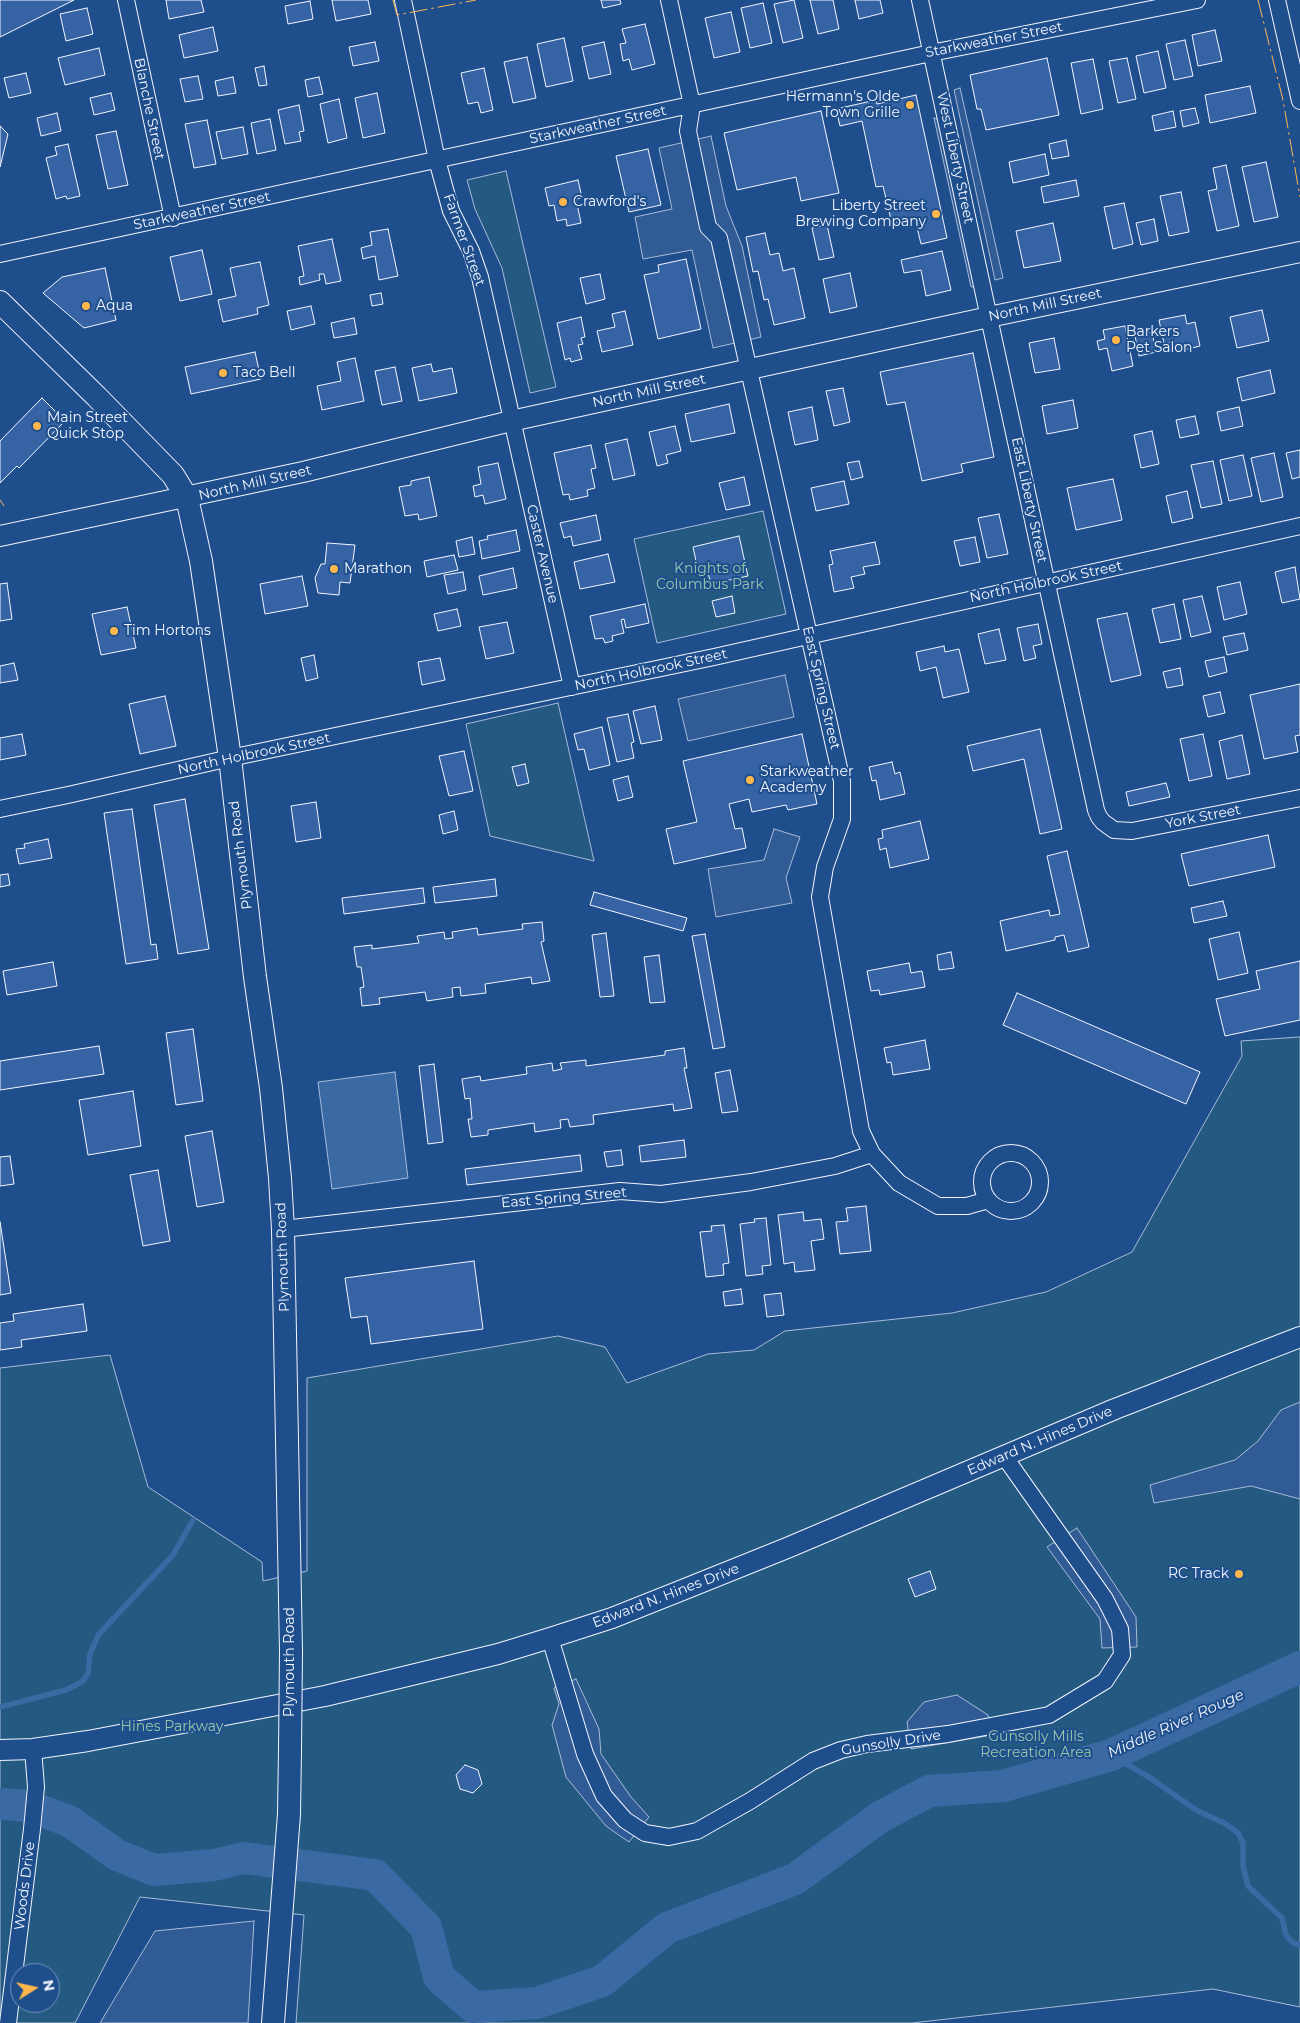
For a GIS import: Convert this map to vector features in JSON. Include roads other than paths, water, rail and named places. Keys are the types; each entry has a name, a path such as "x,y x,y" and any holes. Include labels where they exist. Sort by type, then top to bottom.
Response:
{"main road":[{"path":"0,302 102,402 173,476 187,498"},
{"name":"Plymouth Road","path":"187,498 201,562 230,758 255,977 271,1088 283,1229 291,1652 290,1751 289,1814 273,2023"}],"street":[{"name":"Blanche Street","path":"126,0 173,218"},
{"name":"Farmer Street","path":"403,0 437,160 451,211 471,251 480,277 511,421"},
{"path":"669,0 692,105"},
{"name":"West Liberty Street","path":"920,0 989,317"},
{"name":"Starkweather Street","path":"0,254 931,53 1197,0"},
{"path":"1277,0 1300,101"},
{"name":"East Spring Street","path":"692,105 688,131 708,227 719,238 842,781 842,819 825,867 820,897 861,1131 872,1154 899,1183 938,1206 967,1206 988,1200"},
{"name":"North Mill Street","path":"0,536 303,472 511,421 989,317 1300,252"},
{"name":"East Liberty Street","path":"989,317 1096,810 1107,825"},
{"name":"Caster Avenue","path":"511,421 572,688"},
{"name":"North Holbrook Street","path":"0,809 230,758 572,688 1300,526"},
{"name":"York Street","path":"1107,825 1114,830 1132,831 1300,798"},
{"name":"East Spring Street","path":"283,1229 620,1191 660,1194 751,1182 836,1166 872,1154"},
{"name":"Edward N. Hines Drive","path":"0,1750 33,1749 88,1741 325,1696 498,1654 550,1638 612,1618 698,1584 1124,1405 1300,1337"},
{"name":"Gunsolly Drive","path":"550,1638 585,1754 604,1796 625,1820 645,1833 669,1837 697,1831 750,1801 813,1761 842,1750 867,1744 948,1734 1049,1715 1105,1680 1122,1655 1120,1629 1105,1600 1004,1456"},
{"name":"Woods Drive","path":"8,2023 36,1787 33,1749"}],"waterway":[{"path":"0,1707 66,1690 82,1682 88,1674 90,1654 99,1634 173,1555 193,1520"},
{"name":"Middle River Rouge","path":"0,1804 28,1806 69,1821 117,1855 154,1870 214,1865 244,1858 375,1875 426,1927 439,1977 473,2007 537,2003 602,1981 667,1928 795,1879 880,1817 929,1791 1003,1786 1111,1755 1300,1667"},
{"path":"1111,1755 1149,1777 1196,1810 1224,1823 1238,1833 1243,1843 1243,1866 1248,1886 1282,1918 1286,1935 1293,1943 1300,1945"}],"place":[{"name":"Hermann's Olde Town Grille","path":"910,105"},
{"name":"Crawford's","path":"563,202"},
{"name":"Liberty Street Brewing Company","path":"936,214"},
{"name":"Aqua","path":"86,306"},
{"name":"Barkers Pet Salon","path":"1116,340"},
{"name":"Taco Bell","path":"223,373"},
{"name":"Main Street Quick Stop","path":"37,426"},
{"name":"Marathon","path":"334,569"},
{"name":"Tim Hortons","path":"114,631"},
{"name":"Starkweather Academy","path":"750,780"},
{"name":"RC Track","path":"1239,1574"}],"park label":[{"name":"Knights of Columbus Park","path":"710,578"},
{"name":"Hines Parkway","path":"172,1727"},
{"name":"Gunsolly Mills Recreation Area","path":"1036,1745"}]}
